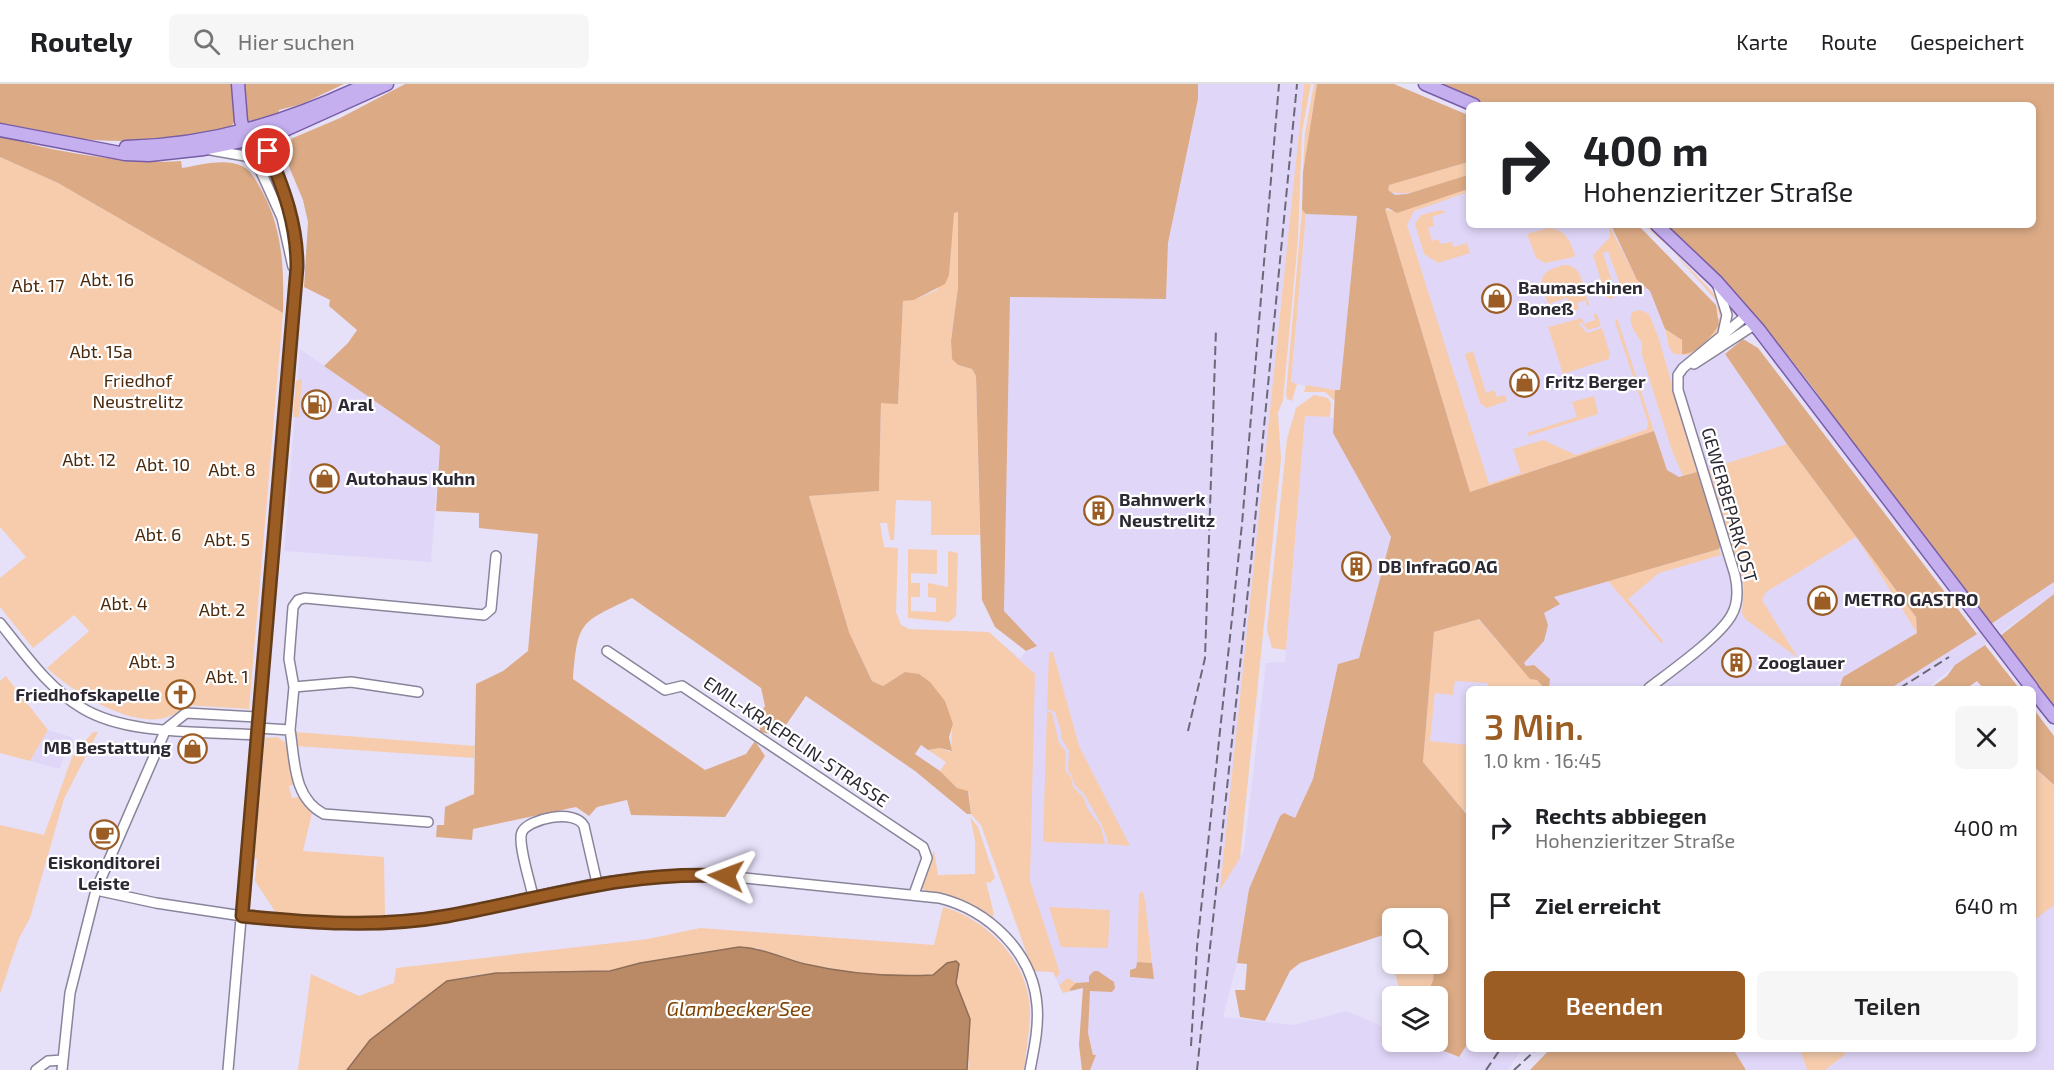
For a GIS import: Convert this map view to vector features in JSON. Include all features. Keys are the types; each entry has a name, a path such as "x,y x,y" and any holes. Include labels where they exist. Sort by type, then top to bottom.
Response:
{"main road":[{"path":"238,84 245,136"},
{"path":"0,130 149,155 204,149 261,132 379,84"},
{"path":"364,90 387,84"},
{"path":"1425,84 1467,102"},
{"path":"92,147 175,143 245,136"},
{"path":"1660,228 1716,281 1750,320 2030,686"},
{"path":"2036,694 2054,717"}],"street":[{"path":"228,1070 297,267 296,234 285,191 261,132"},
{"path":"245,136 282,218 289,244 294,271 292,314"},
{"path":"204,149 245,156 258,162"},
{"path":"1716,281 1727,315 1722,335"},
{"path":"1683,368 1722,335 1750,320"},
{"path":"1683,368 1716,352 1750,320"},
{"name":"GEWERBEPARK OST","path":"1651,686 1722,627 1731,616 1737,600 1735,575 1678,390 1678,375 1683,368"},
{"path":"428,822 324,814 312,808 299,784 290,730 294,687 289,659 293,607 298,600 305,598 483,615 491,609 496,556"},
{"path":"0,623 48,681 82,708 126,724 166,729 290,730"},
{"name":"EMIL-KRAEPELIN-STRASSE","path":"607,651 665,690 682,686 923,847 927,858 914,894"},
{"path":"294,687 351,682 418,692"},
{"path":"36,1070 48,1061 62,1065 70,993 96,890 166,729 186,713 258,717"},
{"path":"533,897 521,837 526,826 534,822 568,815 580,819 584,826 597,883"},
{"path":"96,890 156,903 242,916 316,923 379,923 446,916 597,883 646,877 704,875 914,894 951,901 974,910 994,925 1013,947 1029,976 1037,1002 1030,1070"}],"shaded area":[{"path":"0,84 233,84 236,118 231,128 143,141 87,140 59,136 0,124"},
{"path":"242,84 344,84 302,104 279,110 278,116 249,124"},
{"path":"405,84 1198,84 1198,99 1168,243 1166,299 1010,297 1004,611 1037,646 1026,651 995,627 982,600 976,376 972,369 958,365 952,359 951,341 958,287 958,212 954,213 949,275 945,284 914,300 903,301 898,404 881,403 879,491 809,496 849,632 872,681 883,686 905,672 919,674 930,682 945,701 953,724 949,737 952,751 940,748 928,750 921,745 915,754 940,771 957,788 968,791 971,814 967,814 915,771 806,696 779,735 759,732 761,726 755,721 765,706 761,688 632,598 602,613 585,626 577,645 573,679 705,770 746,754 755,741 765,756 725,817 631,815 627,800 597,807 589,816 576,807 473,829 472,840 436,837 437,825 444,825 445,807 474,794 476,684 503,671 528,651 538,534 479,528 479,513 436,511 440,446 324,366 348,343 357,330 329,306 330,300 304,287 308,222 303,200 282,150 284,145 293,138 340,118"},
{"path":"1198,84 1304,84 1221,889 1244,850 1266,663 1285,662 1305,415 1334,418 1333,433 1391,537 1359,658 1338,664 1313,779 1294,819 1280,816 1249,889 1237,963 1223,1017 1294,1025 1346,1011 1382,1026 1382,1052 1446,1052 1458,1057 1466,1046 1466,1052 1520,1052 1508,1070 1082,1070 1079,1045 1083,988 1063,993 1053,972 1033,971 981,825 971,814 1002,644 1020,659 1026,651 1033,650 1004,612 1010,297 1166,299 1168,243 1198,99"},
{"path":"1317,84 1394,84 1466,114 1466,163 1389,185 1388,190 1395,195 1407,194 1466,176 1466,190 1397,213 1388,208 1385,209 1470,492 1654,431 1667,470 1679,477 1697,472 1721,545 1719,549 1554,597 1560,604 1544,613 1548,625 1544,641 1524,663 1526,666 1534,665 1550,679 1549,686 1542,686 1537,680 1530,679 1479,619 1434,632 1423,762 1466,814 1466,1046 1459,1057 1446,1052 1448,986 1430,986 1433,974 1448,974 1448,908 1382,908 1382,935 1300,963 1290,971 1265,1021 1240,1017 1235,990 1245,990 1247,964 1237,963 1249,889 1280,816 1284,813 1295,818 1313,779 1338,664 1359,658 1391,537 1333,433 1335,390 1340,390 1357,216 1306,214 1302,210 1303,172"},
{"path":"1440,84 2054,84 2054,582 1991,624 1849,440 1782,348 1739,297 1667,228 2036,228 2036,102 1479,102"},
{"path":"0,135 89,156 139,161 181,161 182,168 220,162 242,166 254,177 274,220 281,250 283,313 58,183 0,157"},
{"path":"1466,163 1466,228 1612,228 1620,246 1650,291 1663,321 1668,344 1706,344 1713,336 1787,444 1934,641 1837,686 1466,686 1466,814 1423,762 1434,632 1718,549 1721,546 1697,472 1679,477 1666,470 1470,492 1388,185"},
{"path":"1306,214 1357,216 1340,391 1291,383"},
{"path":"1612,228 1641,228 1716,305 1719,325 1698,348 1682,354 1682,340 1665,329 1650,291 1637,280"},
{"path":"1743,339 1758,348 1977,634 1894,686 1840,686 1843,677 1917,633 1916,617 1787,444 1725,354"},
{"path":"300,349 440,446 431,562 284,551"},
{"path":"2054,582 2054,594 1929,686 1894,686"},
{"path":"2054,594 2054,710 2000,636"},
{"path":"1985,645 2017,686 1981,686 1977,681 1970,686 1934,686 1947,676 1955,665"},
{"path":"2036,712 2054,736 2054,785 2036,769"},
{"path":"48,730 71,737 74,741 75,746 63,758 60,769 30,761"},
{"path":"2036,769 2054,785 2054,1070 1825,1070 1846,1054 1843,1052 2036,1052"},
{"path":"1137,962 1152,963 1154,979 1130,977 1130,970 1136,968"},
{"path":"1094,971 1098,971 1114,982 1115,988 1112,992 1090,991 1088,1033 1093,1055 1096,1055 1090,1070 1082,1070 1079,1045 1083,988 1070,991 1070,989 1076,983 1089,982 1089,976"},
{"path":"1547,1052 1735,1052 1746,1070 1530,1070"},
{"path":"1735,1052 1801,1052 1807,1070 1746,1070"}],"green space":[{"path":"1304,84 1311,84 1302,132 1298,239 1283,400 1278,413 1281,459 1240,858 1220,890"},
{"path":"1314,84 1317,84 1303,172 1305,133"},
{"name":"Friedhof Neustrelitz","path":"0,157 58,183 283,313 249,709 187,705 186,709 164,718 150,719 118,712 70,687 47,668 89,631 74,615 33,648 0,607 0,578 26,557 0,527"},
{"path":"1466,163 1466,176 1416,192 1395,193 1387,190 1388,185"},
{"path":"1466,190 1466,193 1414,211 1407,225 1489,484 1521,473 1513,449 1543,440 1576,455 1647,429 1648,422 1615,322 1617,318 1654,431 1470,492 1385,209 1397,212"},
{"path":"1302,210 1306,214 1291,382 1297,384 1292,401 1287,399 1286,394"},
{"path":"1440,210 1446,212 1432,217 1434,226 1428,228 1432,241 1438,239 1441,244 1452,242 1454,247 1467,243 1470,253 1438,263 1424,254 1415,224 1421,215"},
{"path":"958,212 958,287 951,341 952,358 958,365 972,369 976,376 980,535 931,535 931,501 896,500 894,540 890,540 887,523 880,523 884,547 898,548 896,612 901,625 909,629 989,632 1035,674 1030,881 1060,973 1056,978 1053,972 1033,971 981,825 971,814 969,793 957,789 940,771 946,762 928,750 941,748 950,752 953,724 905,672 883,686 872,681 849,632 809,496 879,491 881,403 898,403 903,300 914,300 937,290 950,256 951,217"},
{"path":"1548,228 1566,236 1574,257 1545,263 1536,258 1527,234"},
{"path":"1609,228 1637,280 1646,289 1623,293 1608,251 1603,253 1616,295 1612,299 1606,297 1593,255 1610,237"},
{"path":"1647,228 1651,228 1718,298 1721,306 1669,247"},
{"path":"1564,265 1576,269 1590,305 1588,306 1585,300 1577,303 1579,309 1571,311 1567,298 1548,304 1542,278 1549,271"},
{"path":"1716,305 1723,313 1719,327 1712,338 1689,355 1674,354 1669,348 1665,329 1682,340 1681,351 1720,317"},
{"path":"1640,310 1649,314 1659,339 1697,472 1683,476 1671,448 1642,355 1642,343 1631,321 1632,312"},
{"path":"1594,314 1597,314 1601,326 1588,330 1581,322 1579,324 1587,333 1602,328 1610,354 1609,359 1563,374 1548,327 1582,318 1584,324 1595,320"},
{"path":"1473,351 1486,393 1494,390 1497,397 1505,395 1507,401 1487,408 1480,403 1465,354"},
{"path":"302,379 299,417 293,417 296,381"},
{"path":"1306,385 1335,390 1335,401 1325,392 1304,392"},
{"path":"1314,395 1328,398 1331,403 1330,417 1305,416 1286,650 1272,648 1267,630 1287,439 1296,408"},
{"path":"1594,396 1598,414 1528,436 1527,433 1577,417 1572,402"},
{"path":"1787,444 1916,617 1917,633 1899,604 1899,599 1892,593 1856,537 1766,592 1762,600 1798,658 1745,619 1742,613 1744,586 1709,469"},
{"path":"908,549 937,550 937,574 911,573 911,583 920,583 920,597 911,597 911,611 936,612 936,598 928,597 928,583 948,587 948,551 958,553 956,616 949,622 908,618"},
{"path":"1719,549 1721,555 1659,573 1628,599 1663,641 1661,643 1608,581"},
{"path":"1478,619 1530,678 1537,680 1542,686 1488,686 1488,683 1455,681 1453,695 1435,693 1430,741 1466,745 1466,810 1464,811 1423,762 1434,632"},
{"path":"1049,652 1053,652 1079,746 1130,846 1108,844 1099,819 1068,771 1069,751 1061,738 1055,712 1047,709"},
{"path":"6,676 48,730 30,761 0,753 0,681"},
{"path":"1047,711 1052,713 1059,743 1066,752 1065,771 1071,777 1073,787 1084,798 1087,808 1101,827 1105,844 1043,842"},
{"path":"93,732 98,732 64,799 30,918 19,938 0,994 0,825 44,835 72,757"},
{"path":"295,732 475,746 474,758 296,746"},
{"path":"277,737 288,744 295,784 289,786 292,798 299,797 312,813 303,851 384,857 385,915 351,917 276,913 255,881 257,859 254,859 265,738"},
{"path":"2036,769 2054,785 2054,905 2036,919"},
{"path":"970,817 978,827 995,878 990,883 986,882 994,914 992,918 965,902 928,892 922,888 934,850 938,875 975,874 975,840"},
{"path":"1143,892 1152,963 1137,962 1139,893"},
{"path":"943,907 975,921 989,932 1013,959 1022,975 1030,1010 1024,1070 967,1070 969,1064 956,983 958,969 947,963 933,975 872,976 806,964 757,948 682,956 610,971 496,973 447,981 370,1040 347,1070 298,1070 311,974 359,996 394,983 396,968 648,939 700,928 934,945"},
{"path":"1049,907 1110,910 1108,948 1061,947"},
{"path":"1395,974 1433,974 1430,986 1399,986"},
{"path":"1068,978 1076,983 1070,991 1063,993 1059,985"},
{"path":"1801,1052 1843,1052 1846,1054 1825,1070 1807,1070"}],"water":[{"name":"Glambecker See","path":"739,947 764,951 805,964 885,975 933,975 947,963 956,961 959,964 956,983 970,1019 967,1070 347,1070 370,1040 447,981 496,973 610,971 640,963"}],"railway":[{"path":"1191,1046 1197,947 1242,524 1279,84"},
{"path":"1197,1070 1251,562 1297,84"},
{"path":"1188,731 1205,658 1216,329"},
{"path":"1903,686 1949,657"},
{"path":"1486,1070 1498,1052"},
{"path":"1514,1070 1534,1052"}],"place":[{"name":"Baumaschinen Boneß","path":"1497,298"},
{"name":"Fritz Berger","path":"1524,382"},
{"name":"Aral","path":"317,405"},
{"name":"Autohaus Kuhn","path":"325,479"},
{"name":"Bahnwerk Neustrelitz","path":"1098,510"},
{"name":"DB InfraGO AG","path":"1357,567"},
{"name":"METRO GASTRO","path":"1823,600"},
{"name":"Zooglauer","path":"1737,663"},
{"name":"Friedhofskapelle","path":"181,695"},
{"name":"MB Bestattung","path":"192,748"},
{"name":"Eiskonditorei Leiste","path":"104,834"}],"route":[{"path":"268,151 291,210 296,234 297,267 242,916 316,923 398,922 470,912 622,879 687,874 726,876"}],"park label":[{"name":"Abt. 16","path":"107,280"},
{"name":"Abt. 17","path":"38,286"},
{"name":"Abt. 15a","path":"101,352"},
{"name":"Abt. 12","path":"89,460"},
{"name":"Abt. 10","path":"163,465"},
{"name":"Abt. 8","path":"232,470"},
{"name":"Abt. 6","path":"158,535"},
{"name":"Abt. 5","path":"227,540"},
{"name":"Abt. 4","path":"124,604"},
{"name":"Abt. 2","path":"222,610"},
{"name":"Abt. 3","path":"152,662"},
{"name":"Abt. 1","path":"227,677"}]}
